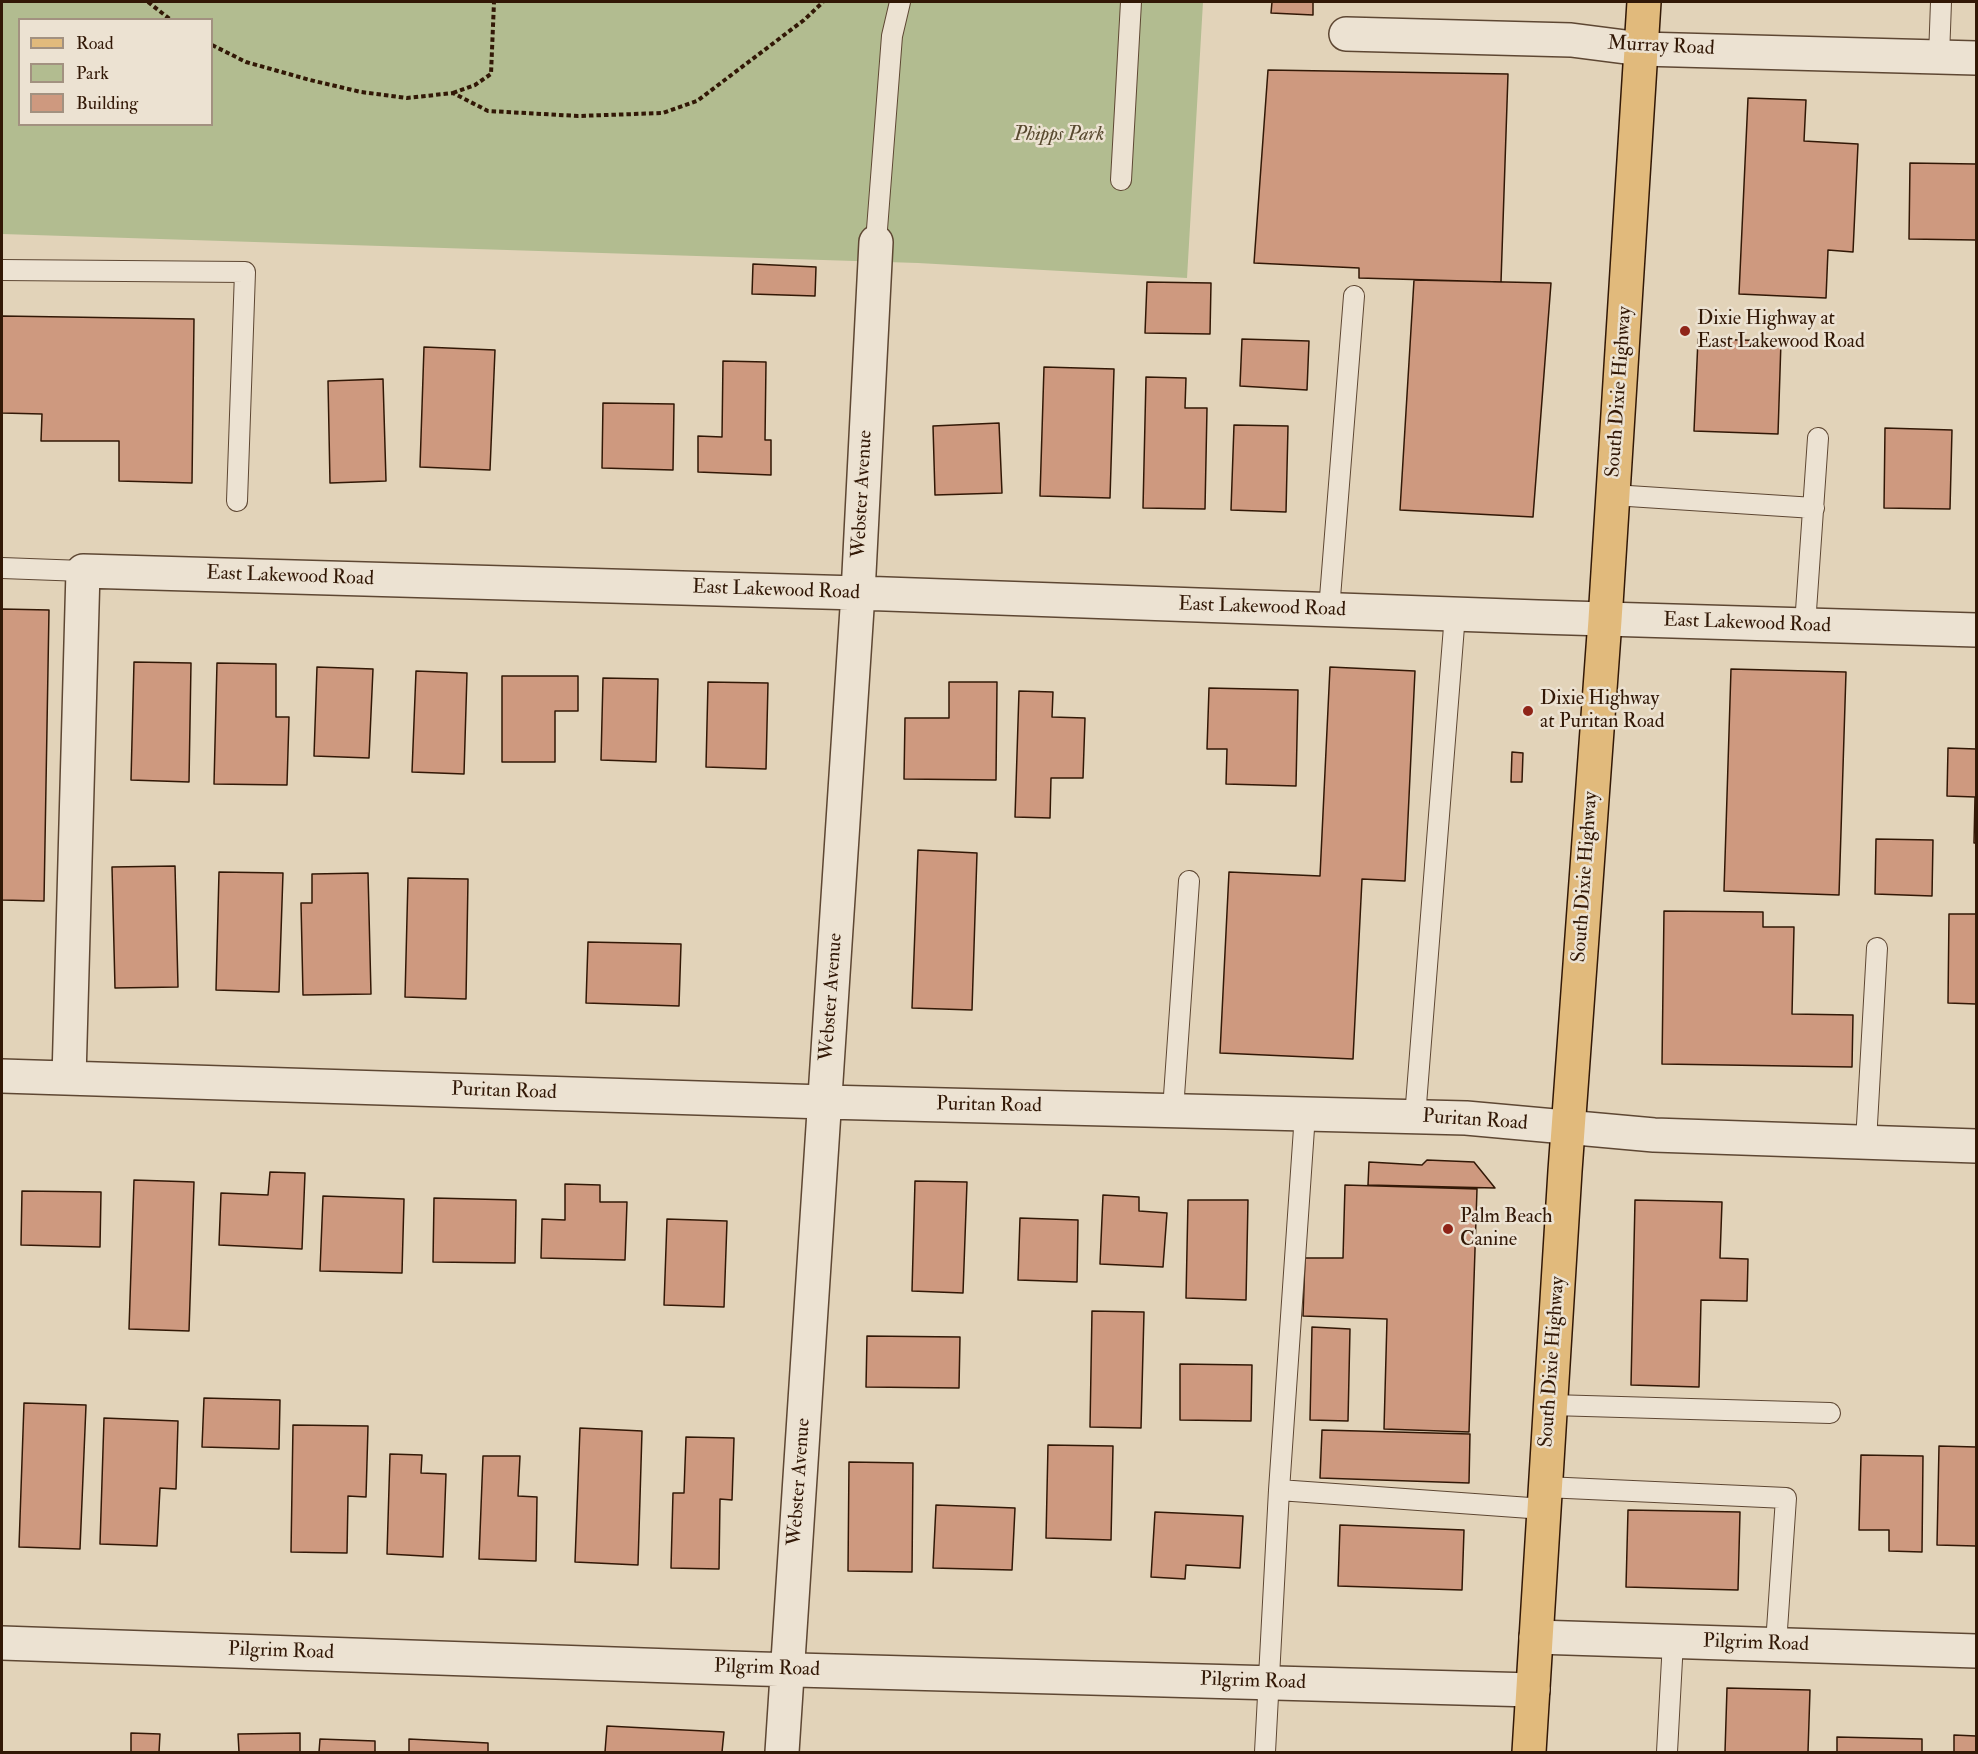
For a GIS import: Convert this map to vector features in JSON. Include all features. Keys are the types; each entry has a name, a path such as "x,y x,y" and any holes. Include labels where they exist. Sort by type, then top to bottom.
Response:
{"main road":[{"name":"South Dixie Highway","path":"1528,1752 1605,620 1644,2"}],"street":[{"name":"Murray Road","path":"1346,34 1571,40 1641,49 1977,58"},
{"name":"Webster Avenue","path":"782,1752 858,593 876,242"},
{"name":"East Lakewood Road","path":"83,571 858,593 1605,620 1977,630"},
{"path":"69,1078 83,571"},
{"name":"Puritan Road","path":"2,1076 825,1102 1466,1118 1654,1135 1977,1146"},
{"name":"Pilgrim Road","path":"1536,1637 1977,1651"},
{"name":"Pilgrim Road","path":"2,1642 788,1670 1533,1690"}],"lane":[{"path":"876,242 892,36 900,2"},
{"path":"1121,180 1131,2"},
{"path":"1939,57 1941,2"},
{"path":"2,270 245,272 237,501"},
{"path":"1329,610 1354,296"},
{"path":"1805,625 1818,438"},
{"path":"1613,495 1814,508"},
{"path":"2,568 83,571"},
{"path":"1415,1117 1455,614"},
{"path":"1173,1110 1189,880"},
{"path":"1866,1142 1877,948"},
{"path":"1265,1752 1279,1490 1305,1114"},
{"path":"1551,1405 1830,1413"},
{"path":"1279,1490 1544,1498 1786,1498 1776,1644"},
{"path":"1666,1752 1673,1641"}],"path":[{"path":"148,2 168,18"},
{"path":"213,46 246,62 361,92 407,98 453,93 475,85 491,74 494,2"},
{"path":"453,93 488,111 578,116 663,113 697,101 804,20 823,2"}],"green space":[{"name":"Phipps Park","path":"2,2 1203,2 1187,278 918,263 2,234"}],"building":[{"path":"1272,2 1313,2 1313,15 1271,13"},
{"path":"1268,70 1508,74 1501,282 1359,278 1359,268 1254,263"},
{"path":"1748,98 1806,100 1804,141 1858,144 1853,252 1828,250 1826,298 1739,294"},
{"path":"1910,163 1976,164 1976,240 1909,239"},
{"path":"753,264 816,267 815,296 752,294"},
{"path":"1414,280 1551,283 1533,517 1400,510"},
{"path":"1147,282 1211,283 1210,334 1145,333"},
{"path":"2,316 194,319 192,483 119,481 119,441 41,441 42,414 2,413"},
{"path":"1242,339 1309,341 1307,390 1240,386"},
{"path":"1698,339 1781,341 1778,434 1694,431"},
{"path":"424,347 495,350 490,470 420,467"},
{"path":"723,361 766,362 765,440 771,440 771,475 698,472 698,436 722,437"},
{"path":"1044,367 1114,369 1110,498 1040,496"},
{"path":"1146,377 1186,378 1185,408 1207,408 1205,509 1143,508"},
{"path":"383,379 386,481 330,483 328,381"},
{"path":"603,403 674,404 673,470 602,468"},
{"path":"999,423 1002,493 935,495 933,426"},
{"path":"1234,425 1288,426 1286,512 1231,510"},
{"path":"1885,428 1952,430 1950,509 1884,508"},
{"path":"2,609 49,610 44,901 2,900"},
{"path":"134,662 191,663 189,782 131,780"},
{"path":"217,663 276,664 276,717 289,717 287,785 214,784"},
{"path":"317,667 373,669 369,758 314,756"},
{"path":"1330,667 1415,671 1405,881 1362,879 1353,1059 1220,1053 1229,872 1320,876"},
{"path":"1731,669 1846,672 1839,895 1724,891"},
{"path":"416,671 467,673 464,774 412,772"},
{"path":"502,676 578,676 578,711 555,711 555,762 502,762"},
{"path":"603,678 658,679 656,762 601,760"},
{"path":"708,682 768,683 766,769 706,767"},
{"path":"949,682 997,682 996,780 904,779 905,718 949,718"},
{"path":"1209,688 1298,690 1296,786 1226,784 1227,749 1207,749"},
{"path":"1019,691 1053,692 1052,717 1085,718 1083,778 1051,778 1050,818 1015,817"},
{"path":"1948,748 1976,749 1976,843 1974,843 1975,797 1947,796"},
{"path":"1512,752 1523,753 1522,782 1511,782"},
{"path":"1876,839 1933,840 1932,896 1875,894"},
{"path":"918,850 977,853 972,1010 912,1008"},
{"path":"175,866 178,987 115,988 112,867"},
{"path":"219,872 283,873 279,992 216,990"},
{"path":"368,873 371,994 303,995 301,903 312,903 312,874"},
{"path":"408,878 468,879 466,999 405,997"},
{"path":"1664,911 1763,912 1763,927 1794,927 1792,1014 1853,1015 1852,1067 1662,1064"},
{"path":"1949,914 1976,914 1976,1004 1948,1003"},
{"path":"588,942 681,944 679,1006 586,1003"},
{"path":"1427,1160 1474,1162 1495,1188 1368,1185 1369,1162 1422,1165"},
{"path":"270,1172 305,1173 302,1249 219,1245 221,1193 268,1195"},
{"path":"134,1180 194,1182 189,1331 129,1329"},
{"path":"915,1181 967,1182 963,1293 912,1291"},
{"path":"565,1184 600,1185 600,1202 627,1202 625,1260 541,1258 542,1219 565,1220"},
{"path":"1345,1185 1477,1189 1469,1432 1384,1429 1387,1319 1303,1316 1305,1258 1343,1258"},
{"path":"22,1191 101,1192 100,1247 21,1245"},
{"path":"1103,1195 1139,1197 1139,1211 1167,1213 1163,1267 1100,1264"},
{"path":"323,1196 404,1199 402,1273 320,1271"},
{"path":"434,1198 516,1200 515,1263 433,1262"},
{"path":"1188,1200 1248,1200 1246,1300 1186,1298"},
{"path":"1635,1200 1722,1202 1720,1258 1748,1259 1747,1301 1701,1300 1699,1387 1631,1385"},
{"path":"1020,1218 1078,1220 1077,1282 1018,1280"},
{"path":"667,1219 727,1221 724,1307 664,1305"},
{"path":"1092,1311 1144,1312 1141,1428 1090,1427"},
{"path":"1312,1327 1350,1329 1348,1421 1310,1420"},
{"path":"867,1336 960,1337 959,1388 866,1387"},
{"path":"1180,1364 1252,1365 1251,1421 1180,1420"},
{"path":"204,1398 280,1400 279,1449 202,1447"},
{"path":"24,1403 86,1405 80,1549 19,1547"},
{"path":"104,1418 178,1421 176,1489 160,1488 157,1546 100,1544"},
{"path":"293,1425 368,1426 366,1497 348,1496 347,1553 291,1552"},
{"path":"580,1428 642,1431 638,1565 575,1562"},
{"path":"1322,1430 1470,1434 1469,1483 1320,1478"},
{"path":"686,1437 734,1438 732,1500 720,1499 719,1569 671,1568 673,1493 684,1493"},
{"path":"1048,1445 1113,1446 1111,1540 1046,1538"},
{"path":"1939,1446 1976,1447 1976,1546 1937,1545"},
{"path":"390,1454 422,1455 421,1473 446,1474 443,1557 387,1554"},
{"path":"1861,1455 1923,1456 1922,1552 1889,1551 1889,1530 1859,1530"},
{"path":"483,1456 520,1456 518,1496 537,1497 536,1561 479,1559"},
{"path":"849,1462 913,1463 912,1572 848,1571"},
{"path":"936,1505 1015,1508 1012,1570 933,1568"},
{"path":"1628,1510 1740,1512 1738,1590 1626,1587"},
{"path":"1155,1512 1243,1516 1240,1568 1186,1565 1185,1579 1151,1577"},
{"path":"1340,1525 1464,1530 1462,1590 1338,1586"},
{"path":"1727,1688 1810,1690 1808,1752 1725,1752"},
{"path":"607,1726 724,1732 722,1752 605,1752"},
{"path":"131,1733 160,1734 159,1752 131,1752"},
{"path":"300,1733 300,1752 239,1752 238,1734"},
{"path":"1954,1735 1976,1736 1976,1752 1954,1752"},
{"path":"1837,1737 1922,1739 1922,1752 1837,1752"},
{"path":"320,1739 375,1741 375,1752 319,1752"},
{"path":"409,1739 488,1743 488,1752 409,1752"}],"place":[{"name":"Dixie Highway at East Lakewood Road","path":"1685,331"},
{"name":"Dixie Highway at Puritan Road","path":"1528,711"},
{"name":"Palm Beach Canine","path":"1448,1229"}]}
